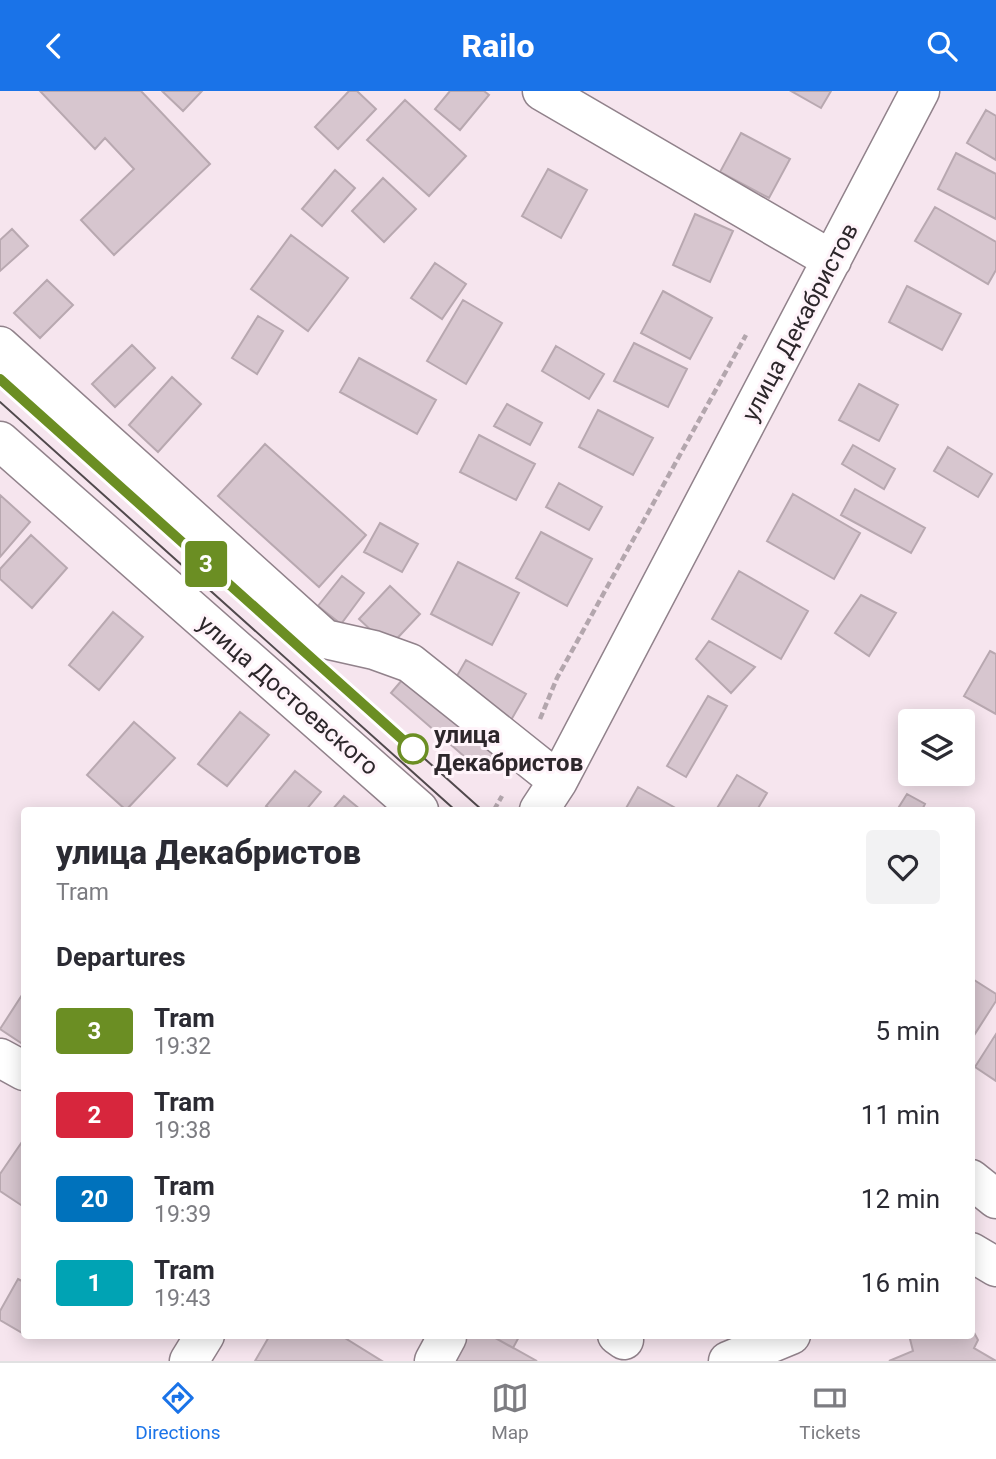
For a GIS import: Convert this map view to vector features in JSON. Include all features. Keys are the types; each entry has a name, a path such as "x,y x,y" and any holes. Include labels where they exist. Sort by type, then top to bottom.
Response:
{"street":[{"path":"542,91 832,260"},
{"name":"улица Декабристов","path":"548,796 920,91"},
{"path":"0,346 325,639 374,650 410,663 524,754 548,796"},
{"name":"улица Достоевского","path":"0,441 416,807"},
{"path":"0,1058 21,1069"},
{"path":"975,1182 996,1199"},
{"path":"975,1254 996,1267"},
{"path":"189,1361 203,1339"},
{"path":"729,1361 781,1339"}],"path":[{"path":"496,807 524,754 557,678 752,323"}],"building":[{"path":"40,91 141,91 210,164 114,255 81,220 134,169 105,138 95,149"},
{"path":"162,91 202,91 183,111"},
{"path":"349,91 357,91 376,109 338,149 315,127"},
{"path":"450,91 484,91 489,95 460,130 435,109"},
{"path":"791,91 831,91 821,108"},
{"path":"405,100 466,156 429,196 367,140"},
{"path":"986,110 996,116 996,160 967,143"},
{"path":"741,133 790,159 769,198 720,172"},
{"path":"956,153 996,174 996,219 938,189"},
{"path":"548,169 587,190 561,238 522,216"},
{"path":"335,170 355,188 322,226 302,209"},
{"path":"383,178 416,209 384,242 352,211"},
{"path":"935,207 996,242 996,270 988,284 915,241"},
{"path":"695,214 733,231 710,282 673,265"},
{"path":"12,229 28,246 0,271 0,240"},
{"path":"291,235 348,278 308,331 251,289"},
{"path":"435,263 466,284 442,319 411,298"},
{"path":"47,280 73,305 40,338 14,313"},
{"path":"907,286 961,314 942,350 889,322"},
{"path":"663,291 712,318 690,359 641,333"},
{"path":"463,300 502,323 466,384 427,361"},
{"path":"258,316 283,331 257,374 232,358"},
{"path":"634,343 687,369 668,407 614,381"},
{"path":"132,345 155,368 115,407 92,384"},
{"path":"556,346 604,374 589,399 542,371"},
{"path":"359,358 436,400 417,434 340,392"},
{"path":"172,377 201,404 158,452 129,425"},
{"path":"859,384 898,405 879,441 839,420"},
{"path":"507,404 542,423 530,445 494,426"},
{"path":"598,410 653,438 633,475 579,447"},
{"path":"479,435 535,464 516,500 460,472"},
{"path":"265,444 366,535 319,587 218,496"},
{"path":"853,445 895,469 884,489 842,464"},
{"path":"948,447 992,474 978,497 934,471"},
{"path":"559,483 602,507 589,530 546,507"},
{"path":"855,489 925,528 911,553 841,515"},
{"path":"793,494 860,533 834,579 767,541"},
{"path":"0,495 30,522 0,557"},
{"path":"380,523 418,544 402,572 364,552"},
{"path":"541,532 592,559 567,606 516,578"},
{"path":"31,535 67,568 32,608 0,579 0,569"},
{"path":"458,562 519,593 492,645 431,614"},
{"path":"739,571 808,611 781,659 712,619"},
{"path":"342,576 364,593 341,624 318,606"},
{"path":"390,586 420,614 389,647 359,619"},
{"path":"861,595 896,613 869,656 835,633"},
{"path":"113,612 143,637 99,690 69,665"},
{"path":"709,641 755,667 731,693 696,659"},
{"path":"990,651 996,654 996,714 964,696"},
{"path":"466,660 526,694 510,722 450,688"},
{"path":"408,673 497,750 480,770 391,693"},
{"path":"708,696 727,706 686,777 667,766"},
{"path":"240,712 269,735 227,786 198,764"},
{"path":"134,722 175,758 129,807 123,807 87,775"},
{"path":"295,771 321,792 308,807 266,806"},
{"path":"737,775 767,793 759,807 718,807"},
{"path":"638,787 674,807 627,807"},
{"path":"907,794 925,804 924,807 899,807"},
{"path":"344,796 357,807 335,807"},
{"path":"975,981 996,994 996,1001 975,1034"},
{"path":"21,997 21,1043 0,1029"},
{"path":"996,1034 996,1081 975,1067"},
{"path":"21,1143 21,1205 0,1191 0,1174"},
{"path":"18,1279 21,1280 21,1332 0,1320 0,1311"},
{"path":"975,1334 978,1340 974,1348 996,1361 889,1361 913,1351 910,1339 975,1339"},
{"path":"268,1339 346,1339 382,1361 255,1361"},
{"path":"466,1339 497,1339 537,1361 454,1361"},
{"path":"497,1339 518,1339 513,1348"}],"tram line":[{"path":"0,379 479,807"},
{"name":"3","path":"0,379 413,749"},
{"path":"0,402 452,807"}],"place":[{"name":"улица Декабристов","path":"413,749"}]}
